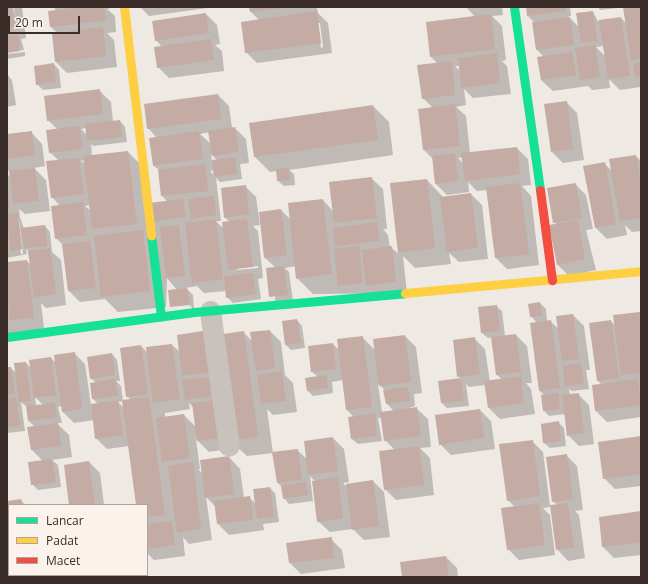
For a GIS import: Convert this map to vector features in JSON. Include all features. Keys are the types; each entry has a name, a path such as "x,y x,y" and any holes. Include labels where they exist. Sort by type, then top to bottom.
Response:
{"street":[{"path":"124,7 162,316"},
{"path":"514,7 552,280"},
{"path":"7,337 210,311 641,271"},
{"path":"210,311 229,446"}],"building":[{"path":"7,7 13,7 16,27 7,29"},
{"path":"81,7 104,7 106,21 50,27 48,11"},
{"path":"249,7 280,7 280,8 250,12"},
{"path":"526,7 566,7 566,11 527,16"},
{"path":"623,7 641,7 641,59 631,60"},
{"path":"317,11 321,43 245,53 241,22"},
{"path":"593,11 597,41 581,43 576,13"},
{"path":"206,13 209,33 155,41 152,21"},
{"path":"491,14 495,49 430,57 426,22"},
{"path":"570,17 574,45 536,50 532,22"},
{"path":"621,17 630,76 608,79 599,20"},
{"path":"103,27 106,56 55,62 52,34"},
{"path":"18,35 20,51 7,53 7,36"},
{"path":"211,39 214,60 157,68 154,47"},
{"path":"595,45 600,77 580,80 575,48"},
{"path":"572,52 576,75 541,80 537,57"},
{"path":"497,53 500,83 461,88 458,58"},
{"path":"452,61 455,95 422,99 417,65"},
{"path":"641,62 641,76 635,77 633,64"},
{"path":"54,63 56,82 36,85 34,66"},
{"path":"100,89 103,114 47,121 44,96"},
{"path":"218,94 221,119 147,129 144,104"},
{"path":"567,101 573,149 551,152 544,104"},
{"path":"455,104 460,146 423,150 418,109"},
{"path":"373,105 378,140 254,157 249,123"},
{"path":"120,120 122,137 87,141 85,124"},
{"path":"80,126 82,149 49,153 46,130"},
{"path":"235,127 239,152 212,156 208,131"},
{"path":"32,131 35,155 7,159 7,134"},
{"path":"199,131 203,159 153,166 149,138"},
{"path":"517,147 520,174 465,181 461,153"},
{"path":"128,151 137,224 92,229 83,156"},
{"path":"455,153 458,181 435,184 432,156"},
{"path":"636,155 641,182 641,218 620,221 609,159"},
{"path":"235,157 237,174 214,177 212,160"},
{"path":"79,158 84,194 51,198 46,161"},
{"path":"605,162 616,224 595,228 583,166"},
{"path":"205,164 208,191 161,196 158,170"},
{"path":"35,168 39,201 13,204 9,171"},
{"path":"289,168 290,180 277,181 276,169"},
{"path":"372,177 377,218 334,223 329,182"},
{"path":"427,179 435,248 398,253 390,183"},
{"path":"520,183 529,254 495,258 486,187"},
{"path":"576,183 582,218 553,223 547,188"},
{"path":"246,185 249,214 224,218 221,188"},
{"path":"7,193 10,207 7,207"},
{"path":"471,193 478,248 447,252 440,197"},
{"path":"214,196 216,215 191,219 188,199"},
{"path":"183,199 186,217 151,222 149,203"},
{"path":"323,199 332,274 296,279 288,203"},
{"path":"83,202 87,235 55,239 51,206"},
{"path":"281,209 287,255 264,258 259,212"},
{"path":"18,213 22,249 10,251 7,214"},
{"path":"216,219 223,279 192,283 185,223"},
{"path":"247,219 253,267 228,270 222,222"},
{"path":"578,220 585,259 557,265 549,225"},
{"path":"377,222 380,241 335,246 333,228"},
{"path":"45,225 47,246 24,248 21,228"},
{"path":"179,225 185,276 166,278 160,227"},
{"path":"143,230 150,291 101,297 94,236"},
{"path":"90,241 96,288 68,291 62,244"},
{"path":"359,246 363,283 338,286 334,249"},
{"path":"392,246 396,282 366,286 362,250"},
{"path":"50,248 56,294 34,297 28,251"},
{"path":"27,260 34,318 9,320 7,262"},
{"path":"284,266 288,295 269,297 266,268"},
{"path":"253,273 256,294 226,298 224,276"},
{"path":"187,288 190,305 170,307 168,290"},
{"path":"540,302 542,315 530,317 528,304"},
{"path":"497,305 500,331 481,333 478,307"},
{"path":"640,312 641,373 621,375 613,315"},
{"path":"573,314 579,359 562,361 556,316"},
{"path":"297,319 301,343 285,345 282,321"},
{"path":"551,320 560,388 539,391 530,323"},
{"path":"611,320 619,378 597,381 589,323"},
{"path":"209,330 214,372 182,376 177,335"},
{"path":"270,330 275,368 256,371 250,332"},
{"path":"244,331 258,437 230,441 216,335"},
{"path":"516,334 521,372 496,375 491,337"},
{"path":"405,335 411,382 379,386 373,339"},
{"path":"363,336 372,407 346,410 337,339"},
{"path":"475,337 480,374 457,377 453,340"},
{"path":"333,343 336,369 311,372 308,346"},
{"path":"172,344 180,399 153,403 146,347"},
{"path":"141,345 148,394 126,397 120,348"},
{"path":"75,352 82,409 62,412 54,355"},
{"path":"112,353 115,375 90,379 87,357"},
{"path":"51,357 56,395 34,398 29,360"},
{"path":"26,362 31,401 19,402 14,363"},
{"path":"581,363 584,384 565,386 563,366"},
{"path":"7,367 11,367 15,393 7,395"},
{"path":"282,371 286,401 261,404 257,375"},
{"path":"326,375 328,388 307,391 305,378"},
{"path":"218,376 221,395 185,400 182,380"},
{"path":"521,376 524,403 488,408 484,381"},
{"path":"461,378 464,401 441,403 438,381"},
{"path":"115,379 118,396 92,399 90,383"},
{"path":"638,379 641,405 595,411 592,385"},
{"path":"408,387 410,401 386,404 383,390"},
{"path":"558,393 560,409 543,411 541,395"},
{"path":"579,393 584,433 567,436 562,395"},
{"path":"16,397 20,426 7,427 7,399"},
{"path":"149,397 165,515 148,517 148,504 136,504 122,400"},
{"path":"118,400 123,435 95,439 91,404"},
{"path":"218,400 224,438 197,441 192,403"},
{"path":"55,403 57,417 28,421 26,406"},
{"path":"417,407 421,436 384,441 380,412"},
{"path":"480,409 484,438 439,445 435,415"},
{"path":"375,413 377,436 351,439 348,417"},
{"path":"184,414 190,458 162,462 156,418"},
{"path":"559,421 561,441 543,443 541,424"},
{"path":"58,423 61,446 31,450 27,427"},
{"path":"641,436 641,474 603,479 598,442"},
{"path":"333,437 338,471 308,475 304,441"},
{"path":"533,440 540,496 507,501 499,444"},
{"path":"419,446 424,485 384,490 379,451"},
{"path":"298,449 302,480 277,483 272,452"},
{"path":"567,454 573,499 552,502 546,457"},
{"path":"229,456 234,494 205,498 200,460"},
{"path":"52,459 56,482 31,485 28,462"},
{"path":"89,461 95,504 69,504 64,465"},
{"path":"193,462 201,529 177,533 168,466"},
{"path":"338,477 343,518 317,522 312,481"},
{"path":"373,480 379,526 352,530 346,484"},
{"path":"306,482 308,495 283,499 281,486"},
{"path":"270,487 274,517 257,519 253,489"},
{"path":"250,496 253,520 217,524 214,501"},
{"path":"21,499 22,504 8,504 7,528 7,501"},
{"path":"539,503 545,545 507,550 501,508"},
{"path":"568,503 574,547 556,550 550,505"},
{"path":"641,511 641,542 602,547 599,517"},
{"path":"172,521 175,545 148,549 148,524"},
{"path":"332,537 334,558 289,563 286,543"},
{"path":"8,540 8,576 13,577 7,577"},
{"path":"446,556 449,577 402,577 400,562"},
{"path":"16,576 45,576 45,577"},
{"path":"108,576 108,577 87,577"}],"traffic: fast":[{"path":"514,7 540,190"},
{"path":"151,235 161,316"},
{"path":"7,337 194,312 405,293"}],"traffic: slow":[{"path":"124,7 151,235"},
{"path":"405,293 641,271"}],"traffic: jam":[{"path":"540,190 552,280"}]}
